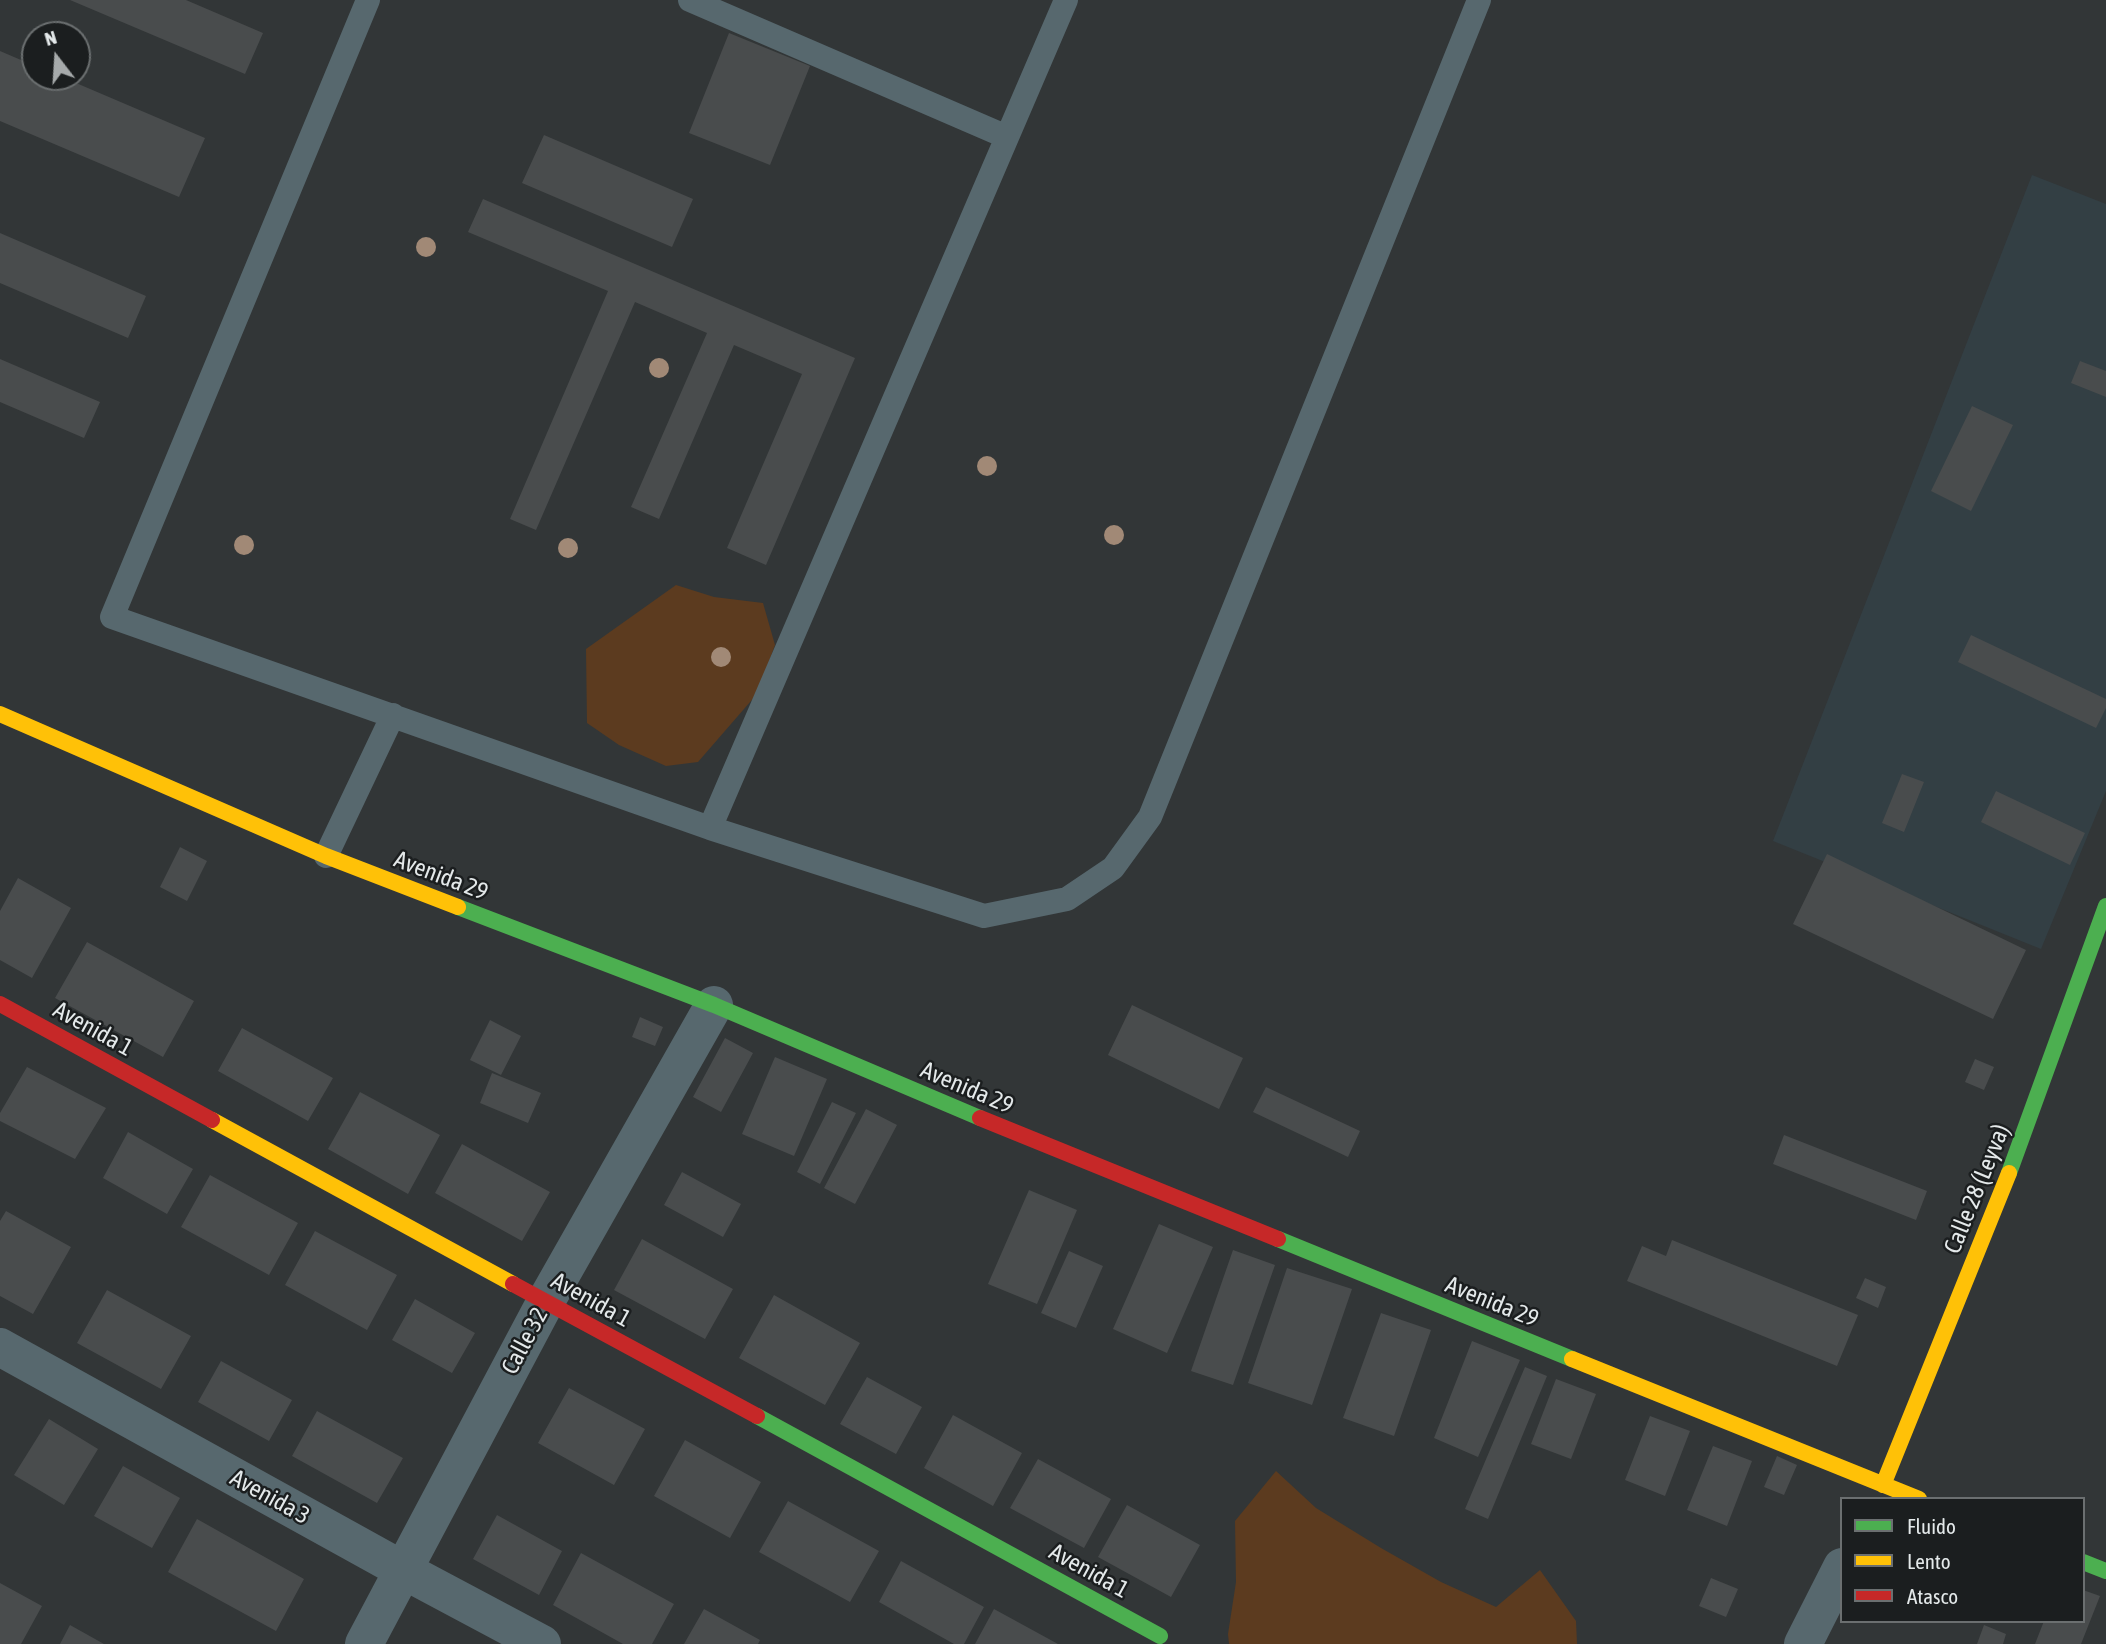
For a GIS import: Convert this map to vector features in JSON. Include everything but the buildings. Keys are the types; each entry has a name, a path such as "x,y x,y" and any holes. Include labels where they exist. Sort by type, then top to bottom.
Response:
{"main road":[{"name":"Avenida 29","path":"0,714 326,856 714,1005 1022,1136 1880,1492 1908,1497"},
{"name":"Calle 28 (Leyva)","path":"1880,1492 2022,1141 2106,906"},
{"name":"Avenida 1","path":"0,1004 1160,1636"},
{"path":"2085,1563 2106,1571"}],"street":[{"name":"Calle 32","path":"364,1644 546,1301 714,1005"},
{"name":"Avenida 3","path":"0,1347 542,1644"},
{"path":"1803,1644 1840,1571"}],"lane":[{"path":"368,0 112,617 710,828 984,916 1067,899 1113,869 1150,817 1479,0"},
{"path":"690,0 1007,137"},
{"path":"710,828 1066,0"},
{"path":"326,856 393,715"}],"shaded area":[{"path":"2032,175 2106,204 2106,791 2041,949 1773,841"},
{"path":"676,585 714,597 763,603 775,645 757,694 698,762 666,766 619,745 587,723 586,649"},
{"path":"1276,1471 1316,1508 1441,1582 1496,1607 1540,1570 1576,1621 1577,1644 1229,1644 1228,1634 1236,1582 1235,1521"}],"traffic: fast":[{"path":"2009,1173 2106,906"},
{"path":"458,907 714,1005 980,1118"},
{"path":"1278,1239 1572,1359"},
{"path":"757,1416 1160,1636"},
{"path":"2085,1563 2106,1571"}],"traffic: slow":[{"path":"0,714 326,856 458,907"},
{"path":"212,1120 513,1284"},
{"path":"1883,1485 2009,1173"},
{"path":"1572,1359 1914,1497"}],"traffic: jam":[{"path":"0,1004 212,1120"},
{"path":"980,1118 1278,1239"},
{"path":"513,1284 757,1416"}]}
